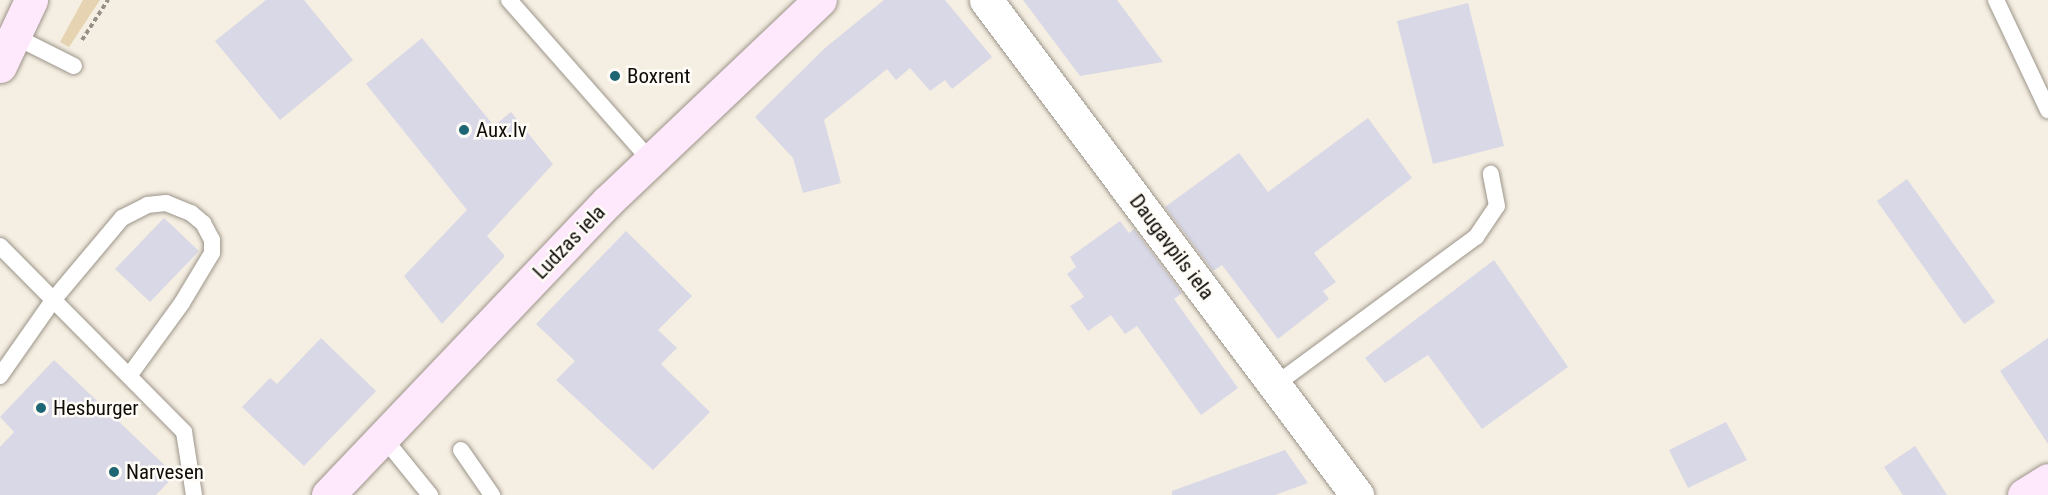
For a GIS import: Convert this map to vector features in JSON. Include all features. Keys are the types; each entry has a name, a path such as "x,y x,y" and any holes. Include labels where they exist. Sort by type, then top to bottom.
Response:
{"street":[{"path":"0,66 31,0"},
{"name":"Ludzas iela","path":"328,495 650,160 820,0"},
{"name":"Daugavpils iela","path":"986,0 1357,495"},
{"path":"2024,495 2048,480"}],"lane":[{"path":"509,0 650,160"},
{"path":"1996,0 2048,110"},
{"path":"14,36 74,66"},
{"path":"1275,385 1476,237 1497,206 1491,174"},
{"path":"0,376 54,299 122,218 147,205 166,203 191,213 203,223 212,240 212,253 182,303 129,376"},
{"path":"0,246 184,432 195,495"},
{"path":"383,438 430,495"},
{"path":"461,450 492,495"}],"shaded area":[{"path":"83,0 100,0 69,47 60,42"}],"building":[{"path":"266,0 304,0 353,60 280,120 215,41"},
{"path":"884,0 945,0 992,57 952,89 945,80 930,91 910,68 896,80 887,69 824,120 841,183 803,193 793,158 755,117 825,48"},
{"path":"1023,0 1117,0 1163,62 1080,76"},
{"path":"1468,3 1504,146 1433,164 1397,21"},
{"path":"422,38 494,126 511,112 553,164 487,236 505,256 442,324 404,276 467,210 366,84"},
{"path":"1368,118 1412,178 1314,253 1336,282 1323,291 1329,299 1278,339 1222,265 1213,271 1165,207 1239,153 1268,192"},
{"path":"1907,179 1995,302 1964,324 1877,201"},
{"path":"164,218 199,251 150,302 115,269"},
{"path":"1120,221 1129,233 1134,229 1182,293 1174,299 1238,388 1201,415 1137,326 1125,334 1111,315 1088,331 1070,306 1084,297 1067,274 1076,267 1070,257"},
{"path":"626,231 692,296 658,330 677,348 661,364 710,412 653,470 556,380 575,361 536,324"},
{"path":"1494,260 1568,367 1482,429 1428,355 1385,383 1365,358"},
{"path":"321,338 376,391 304,466 242,407 270,378 277,384"},
{"path":"2048,338 2048,444 2000,371"},
{"path":"54,360 175,475 156,495 0,495 0,447 14,432 0,417"},
{"path":"1726,422 1747,460 1688,488 1669,450"},
{"path":"1915,446 1947,495 1903,495 1884,467"},
{"path":"1285,450 1308,483 1275,495 1172,495 1172,491"}],"place":[{"name":"Boxrent","path":"615,76"},
{"name":"Aux.lv","path":"464,130"},
{"name":"Hesburger","path":"41,408"},
{"name":"Narvesen","path":"114,472"}]}
